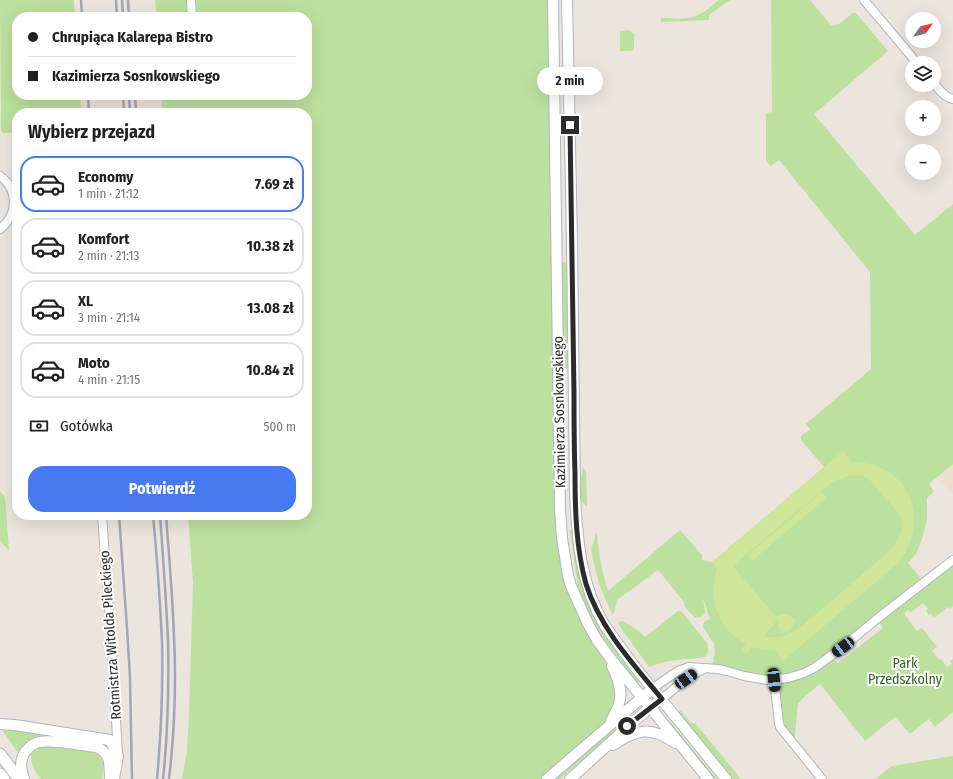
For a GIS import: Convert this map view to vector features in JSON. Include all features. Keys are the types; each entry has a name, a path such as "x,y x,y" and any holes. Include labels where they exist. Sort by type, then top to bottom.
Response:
{"main road":[{"path":"0,754 19,779"},
{"path":"0,774 4,779"}],"street":[{"path":"191,0 192,12"},
{"name":"Kazimierza Sosnkowskiego","path":"553,0 560,508 565,559 571,586 588,624 601,646 708,779"},
{"name":"Kazimierza Sosnkowskiego","path":"567,0 575,491 577,532 582,565 586,584 601,620 620,647 726,779"},
{"path":"864,0 911,56"},
{"path":"941,92 948,98 953,99"},
{"path":"0,176 12,190"},
{"path":"0,229 12,214"},
{"name":"Rotmistrza Witolda Pileckiego","path":"102,520 116,721 113,756"},
{"path":"547,779 653,688 678,671 684,668 696,667 728,671 766,680 788,678 798,675 814,668 843,647 953,560"},
{"path":"601,646 616,674 621,698 610,726"},
{"path":"570,779 637,718 686,679 705,668"},
{"path":"774,680 778,723 822,779"},
{"path":"114,779 113,756 110,740 116,721"},
{"path":"0,724 110,740"},
{"path":"596,756 627,736 638,732 653,732 668,738 694,762"},
{"path":"24,779 21,760 28,749 35,743 50,741 97,747 113,756"},
{"path":"110,779 113,756"}],"shaded area":[{"path":"953,464 953,495 938,477"}],"green space":[{"path":"0,0 74,0 75,12 12,12 12,100 81,100 81,108 12,108 12,132 4,133 1,131"},
{"path":"155,0 553,0 564,578 575,609 612,675 616,689 616,700 613,709 600,729 541,779 182,779 187,751 189,716 193,583 188,520 312,520 312,108 162,108 162,100 312,100 312,12 156,12"},
{"path":"719,0 730,0 709,15 709,20 661,22 661,18 677,19 696,16"},
{"name":"Park Przedszkolny","path":"771,0 810,0 831,25 839,24 853,13 856,13 888,51 814,114 915,235 953,204 953,464 929,484 934,492 927,498 927,520 922,539 916,554 908,563 924,582 953,560 953,606 950,609 948,607 934,618 931,614 928,614 926,611 928,609 923,603 910,613 908,610 904,614 917,631 922,628 937,647 932,651 939,660 941,659 947,667 952,664 950,661 953,659 953,712 935,727 929,719 910,734 895,717 865,741 820,684 805,696 798,704 794,745 783,732 774,680 712,668 715,652 714,644 703,627 705,622 710,619 703,597 705,612 701,617 695,618 685,607 684,602 658,570 617,600 614,613 612,614 599,584 594,564 591,549 595,534 597,532 598,547 608,591 680,530 702,555 702,560 712,562 824,467 801,440 801,436 810,429 806,424 871,369 870,272 779,160 771,166 766,161 766,113 772,112","holes":["876,619 883,628 838,663 831,655"]},
{"path":"630,30 634,34 634,50 620,51 620,31"},
{"path":"562,262 567,262 568,368 563,368"},
{"path":"843,451 852,462 872,465 889,472 901,483 910,497 914,513 913,530 908,547 897,564 783,661 775,651 752,647 747,654 741,650 746,644 728,629 717,612 714,591 717,568 712,562","holes":["852,475 861,475 870,480 899,514 902,525 897,541 886,554 802,626 784,636 763,637 778,619 779,630 784,633 790,630 797,620 786,615 781,615 777,618 734,567 740,560 827,486 836,480"]},
{"path":"583,468 586,470 587,507 581,499 580,494 580,483"},
{"path":"0,491 5,497 9,551 0,540"},
{"path":"821,492 826,498 753,560 748,555"},
{"path":"570,530 573,530 580,575 594,615 608,638 640,681 637,683 593,625 579,594"},
{"path":"678,611 682,612 707,643 707,654 705,657 669,661 649,667 618,624 619,622 623,621 645,637"},
{"path":"680,710 690,722 696,724 741,779 732,779 677,712"},
{"path":"630,714 632,716 560,779 555,779"},
{"path":"668,719 717,779 713,779 666,721"},
{"path":"4,729 52,736 41,737 29,741 19,752 2,730"},
{"path":"39,748 71,748 98,754 104,763 102,779 41,779 33,768 31,754"},
{"path":"953,756 953,779 875,779 892,766"}],"railway":[{"path":"81,0 82,12"},
{"path":"116,0 117,12"},
{"path":"122,0 123,12"},
{"path":"128,0 129,12"},
{"path":"88,100 89,108"},
{"path":"123,100 124,108"},
{"path":"129,100 130,108"},
{"path":"135,100 136,108"},
{"path":"119,520 130,678 132,779"},
{"path":"153,520 162,642 160,745 157,779"},
{"path":"160,520 168,639 167,727 163,779"},
{"path":"166,520 175,656 174,715 169,779"}],"route":[{"path":"570,125 575,491 579,548 586,584 601,620 635,667 662,699 627,726"}]}
